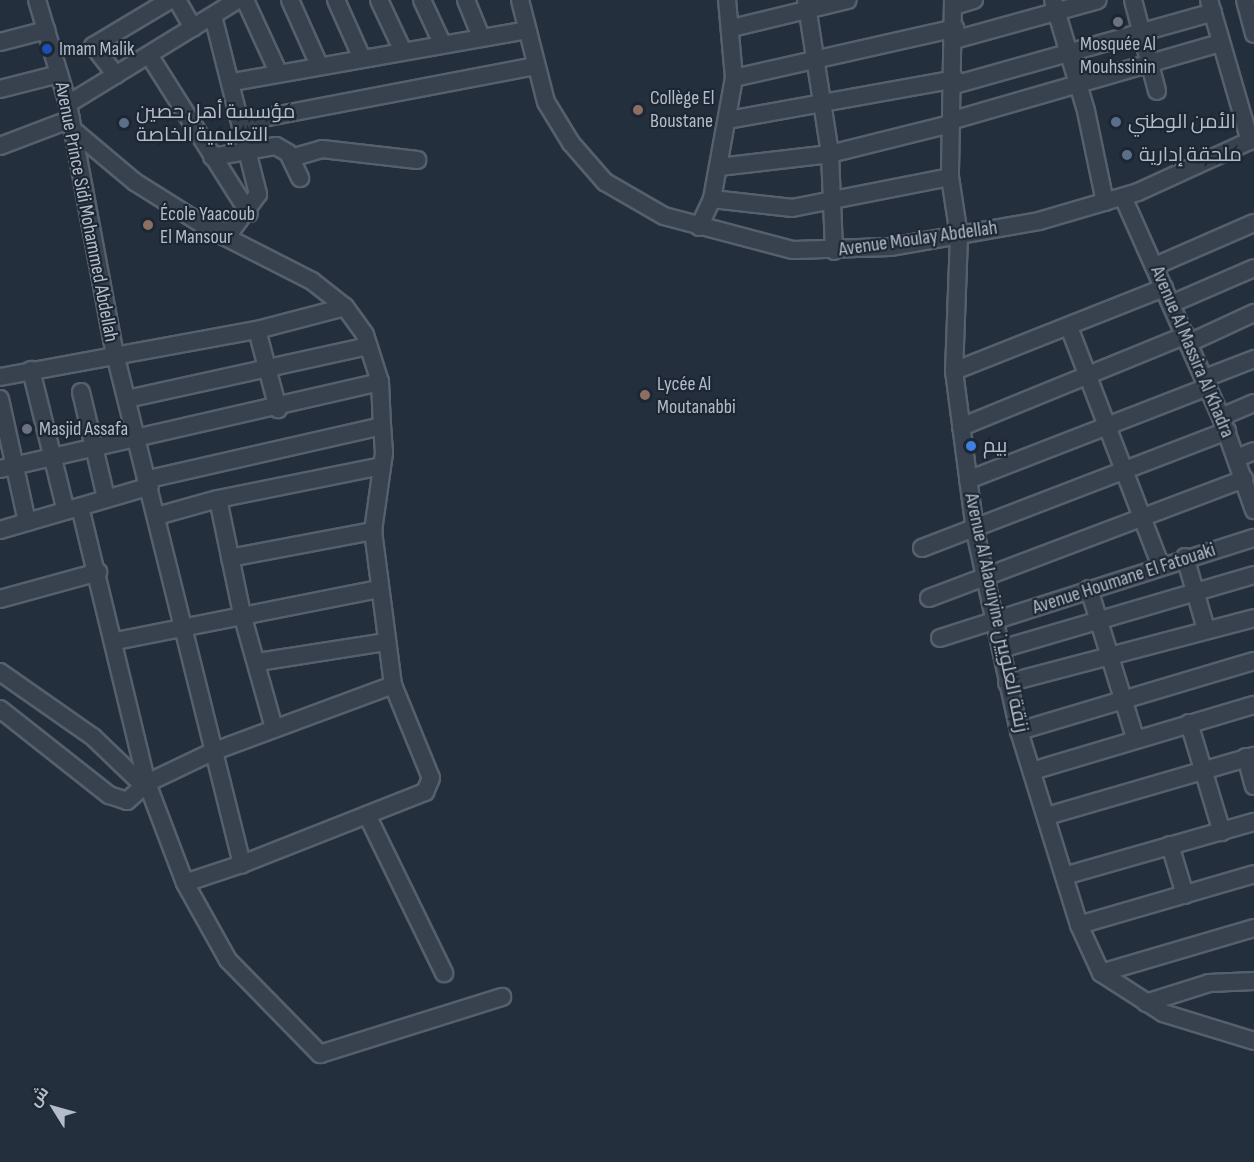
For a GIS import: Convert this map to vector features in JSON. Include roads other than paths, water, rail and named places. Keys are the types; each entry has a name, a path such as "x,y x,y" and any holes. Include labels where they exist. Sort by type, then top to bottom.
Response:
{"street":[{"name":"Avenue Prince Sidi Mohammed Abdellah","path":"38,0 71,118 115,354"},
{"path":"116,75 94,46 170,0"},
{"path":"177,0 192,28"},
{"path":"0,146 71,118 116,75 192,28 216,9 238,0"},
{"path":"245,0 279,74"},
{"path":"291,0 319,65"},
{"path":"336,0 361,56"},
{"path":"379,0 402,49"},
{"path":"422,0 442,43"},
{"path":"466,0 481,37"},
{"name":"Avenue Moulay Abdellah","path":"520,0 535,66 558,123 605,182 635,203 699,227 793,250 834,251 959,236 1105,202 1252,140"},
{"path":"699,227 712,199 734,78 732,28 727,0"},
{"path":"732,28 808,4 848,0"},
{"path":"954,3 974,0"},
{"path":"734,78 819,59 955,34 1054,5 1098,0"},
{"path":"1132,0 1157,91"},
{"path":"1245,0 1254,34"},
{"name":"Avenue Al Alaouiyine زنقة العلويين","path":"954,3 954,82 950,122 950,177 959,236 954,371 975,531 1019,731 1079,925 1101,973"},
{"path":"808,4 819,59 830,154 834,251"},
{"path":"1054,5 1078,84 1105,202"},
{"path":"728,120 824,107 954,82 1142,33 1211,6 1252,140"},
{"path":"208,228 231,231 249,213 258,194 216,9"},
{"path":"0,42 46,30"},
{"path":"233,82 361,56 527,30"},
{"path":"719,167 830,154 950,122 1221,43"},
{"path":"149,56 249,213"},
{"path":"242,122 535,66"},
{"path":"0,89 59,74"},
{"path":"71,118 135,182 208,228 312,281 345,307 368,346 380,382 382,466 373,531 378,589 393,685 431,778 424,792 242,864 185,884"},
{"path":"212,157 247,149 276,146 291,158 300,178"},
{"path":"291,158 322,149 417,160"},
{"path":"712,199 772,208 832,202 950,177"},
{"name":"Avenue Al Massira Al Khadra","path":"1123,196 1224,424 1253,503"},
{"path":"1155,266 1254,223"},
{"path":"954,371 1069,327 1254,268"},
{"name":"Avenue Prince Sidi Mohammed Abdellah","path":"0,376 257,330 345,307"},
{"path":"961,427 1254,313"},
{"path":"1069,327 1160,564"},
{"path":"257,330 278,409"},
{"path":"128,399 268,370 368,346"},
{"path":"115,354 157,516 180,629 242,864"},
{"path":"968,480 1106,427 1254,359"},
{"path":"31,370 53,457 98,572 116,641 145,784 185,884 228,960 320,1054 502,997"},
{"path":"8,467 278,409 380,382"},
{"path":"81,392 106,498"},
{"path":"0,399 8,467 27,522"},
{"path":"922,548 975,531 1125,473 1224,424 1254,403"},
{"path":"0,530 73,509 149,483 382,426"},
{"path":"1237,458 1254,451"},
{"path":"157,516 218,499 382,466"},
{"path":"930,598 985,581 1244,478"},
{"path":"218,499 242,614 258,662 274,728"},
{"path":"230,558 373,531"},
{"name":"Avenue Houmane El Fatouaki","path":"940,638 1160,564 1254,538"},
{"path":"1185,557 1206,629"},
{"path":"0,599 98,572"},
{"path":"1001,649 1097,618 1254,575"},
{"path":"116,641 242,614 378,589"},
{"path":"1089,589 1135,738"},
{"path":"1007,683 1110,658 1206,629 1254,618"},
{"path":"258,662 386,642"},
{"path":"1019,731 1123,698 1254,661"},
{"path":"0,672 93,736 145,784"},
{"path":"7,713 119,800 127,801 145,784 212,752 393,685"},
{"path":"1032,771 1135,738 1254,705"},
{"path":"1189,723 1221,832"},
{"path":"1047,816 1202,768 1250,756 1254,786"},
{"path":"367,815 444,973"},
{"path":"1064,876 1254,822"},
{"path":"1170,845 1185,895"},
{"path":"1079,925 1254,874"},
{"path":"1101,973 1254,928"},
{"path":"1101,973 1146,1003 1254,1041"},
{"path":"1146,1003 1217,981 1254,981"}],"place":[{"name":"Mosquée Al Mouhssinin","path":"1118,22"},
{"name":"Imam Malik","path":"47,49"},
{"name":"Collège El Boustane","path":"638,110"},
{"name":"الأمن الوطني","path":"1116,122"},
{"name":"مؤسسة أهل حصين التعليمية الخاصة","path":"124,123"},
{"name":"ملحقة إدارية","path":"1127,155"},
{"name":"École Yaacoub El Mansour","path":"148,225"},
{"name":"Lycée Al Moutanabbi","path":"645,395"},
{"name":"Masjid Assafa","path":"27,429"},
{"name":"بيم","path":"971,446"}]}
